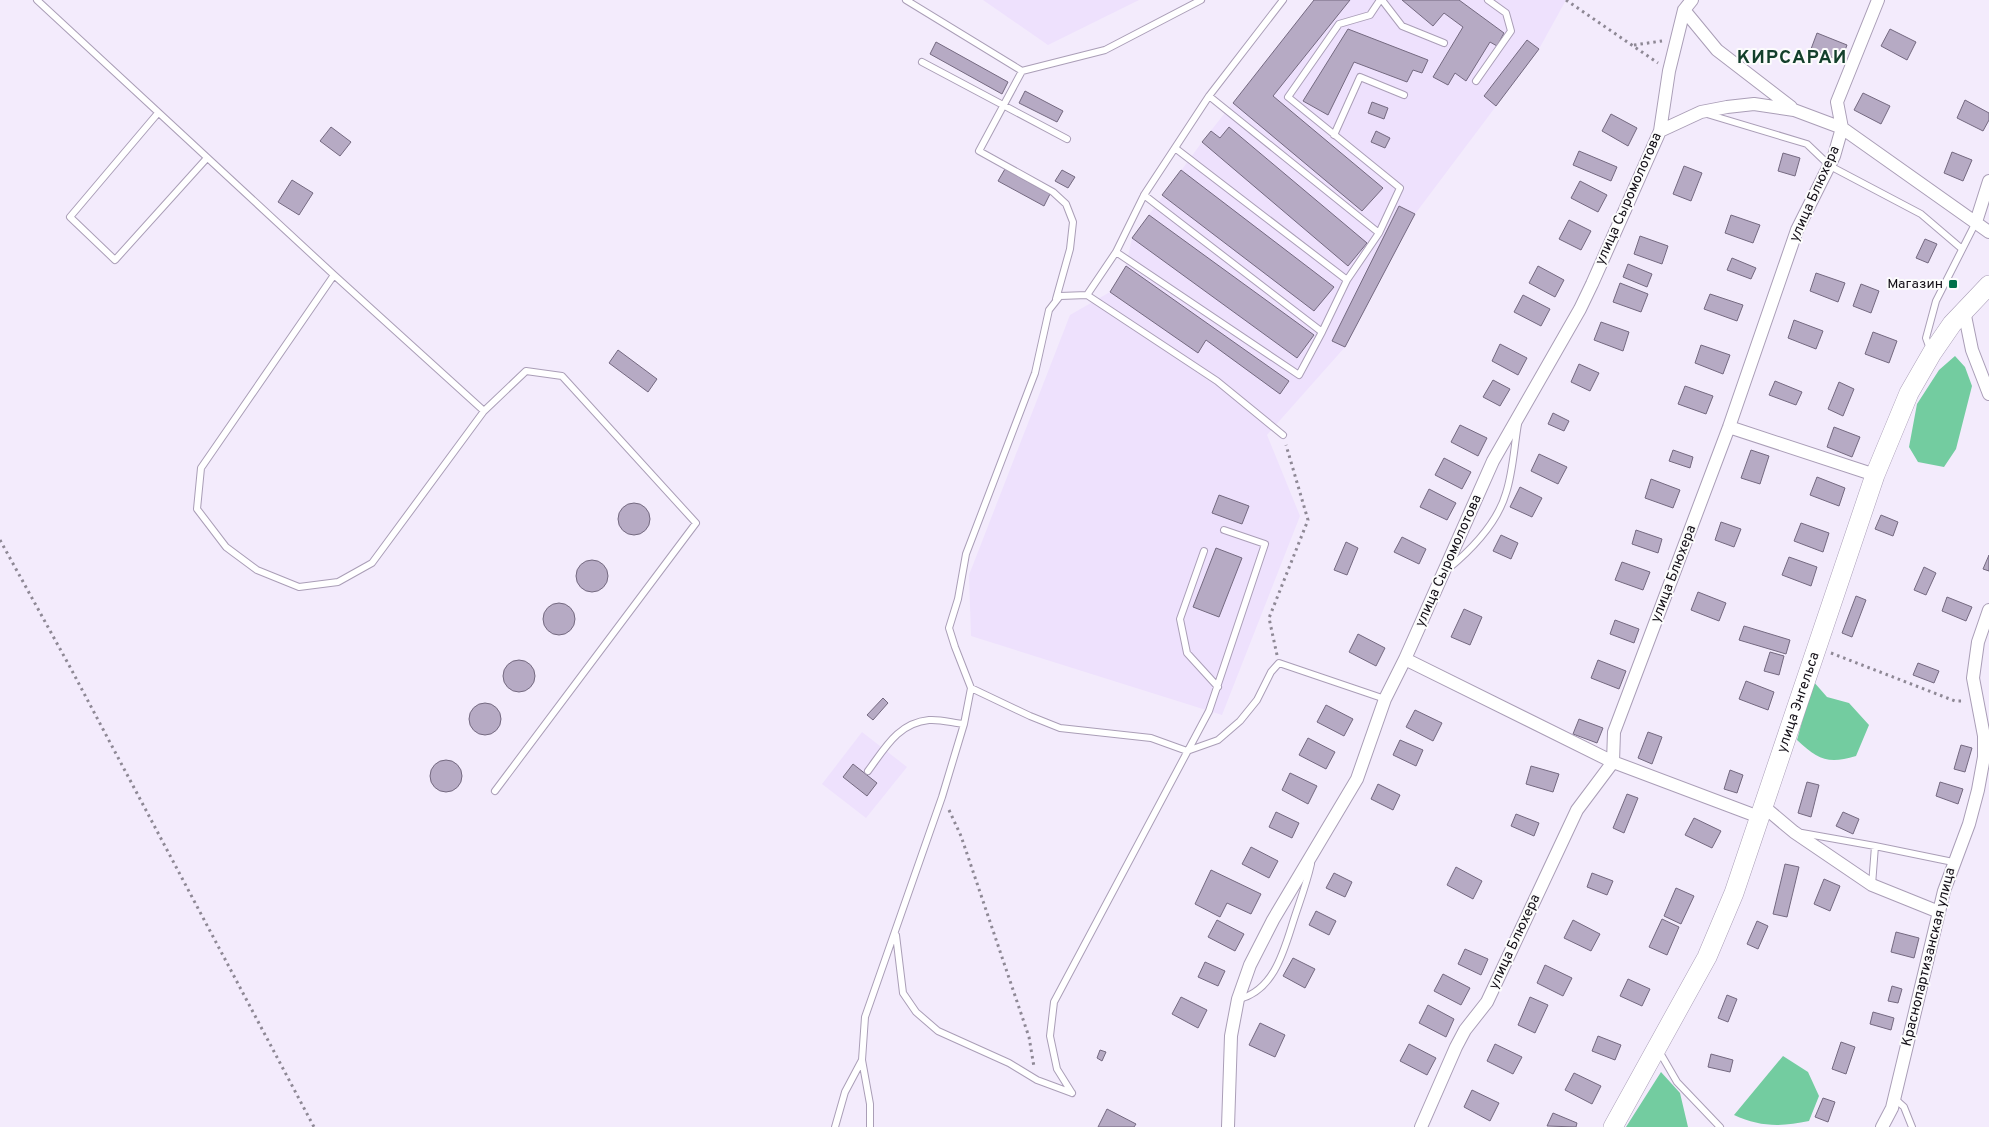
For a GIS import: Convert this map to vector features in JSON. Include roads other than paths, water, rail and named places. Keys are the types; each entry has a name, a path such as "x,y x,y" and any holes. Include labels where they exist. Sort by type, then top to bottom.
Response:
{"main road":[{"name":"улица Энгельса","path":"1613,1127 1707,958 1734,893 1875,475 1910,394 1932,353 1964,311 1989,285"}],"street":[{"name":"улица Блюхера","path":"1421,1127 1456,1047 1465,1030 1487,1002 1577,810 1613,762 1614,732 1729,427 1797,230 1830,166 1842,128 1837,102 1878,0"},
{"path":"1688,5 1717,50 1794,110"},
{"name":"улица Сыромолотова","path":"1228,1127 1232,1036 1238,999 1250,965 1261,942 1357,779 1385,699 1405,659 1493,461 1580,309 1660,131 1669,71 1688,5"},
{"path":"1660,131 1701,112 1754,104 1794,110 1842,128 1989,232"},
{"path":"1976,222 1989,181"},
{"path":"1964,311 1972,350 1989,394"},
{"path":"1729,427 1875,475"},
{"name":"Краснопартизанская улица","path":"1882,1127 1889,1117 1894,1098 1938,912 1953,862 1969,824 1976,799 1984,757 1984,736 1973,678 1975,658 1989,610"},
{"path":"1405,659 1613,762 1761,812 1872,885 1938,912"}],"lane":[{"path":"37,0 484,411"},
{"path":"906,0 1022,71 1105,50 1201,0"},
{"path":"1087,295 1116,252 1144,195 1209,96 1283,0"},
{"path":"1116,252 1298,375 1322,332 1347,280 1379,233 1400,188 1288,97 1339,24 1370,15 1381,0 1402,26 1444,43"},
{"path":"1476,81 1511,31 1506,13 1488,0"},
{"path":"922,62 1067,139"},
{"path":"1022,71 979,151 1053,192 1066,204 1073,222 1070,249 1055,303"},
{"path":"1334,134 1360,77 1404,95"},
{"path":"1209,96 1379,233"},
{"path":"1701,112 1807,144 1830,166 1921,214 1962,250"},
{"path":"158,113 70,217 115,260 207,158"},
{"path":"1175,148 1347,280"},
{"path":"1144,195 1322,332"},
{"path":"1932,353 1926,338 1936,301 1976,222"},
{"path":"334,275 200,468 197,509 226,548 258,570 299,587 338,582 372,563 484,411 526,371 562,376 696,522 494,791"},
{"path":"870,1127 870,1104 862,1060 865,1017 942,797 964,724 971,688 955,647 950,628 958,599 966,554 1035,373 1049,310 1060,296 1087,295 1217,381 1283,435"},
{"path":"1443,573 1472,549 1494,518 1506,494 1520,413"},
{"path":"896,932 903,993 916,1012 938,1031 1009,1063 1036,1080 1072,1092 1056,1069 1050,1036 1054,1002 1209,711 1265,544 1224,530"},
{"path":"1204,551 1180,619 1187,653 1218,687"},
{"path":"971,688 1060,728 1151,738 1187,751 1218,740 1240,721 1257,700 1271,672 1280,664 1385,699"},
{"path":"868,771 901,729 931,720 964,724"},
{"path":"1794,832 1953,862"},
{"path":"1872,885 1875,846"},
{"path":"1238,999 1251,994 1259,988 1281,960 1305,888 1314,850"},
{"path":"1658,1048 1677,1082 1720,1127"},
{"path":"835,1127 845,1092 862,1060"},
{"path":"1894,1098 1904,1108 1912,1127"}],"place":[{"name":"Магазин","path":"1953,284"}],"district":[{"name":"КИРСАРАИ","path":"1792,58"}]}
